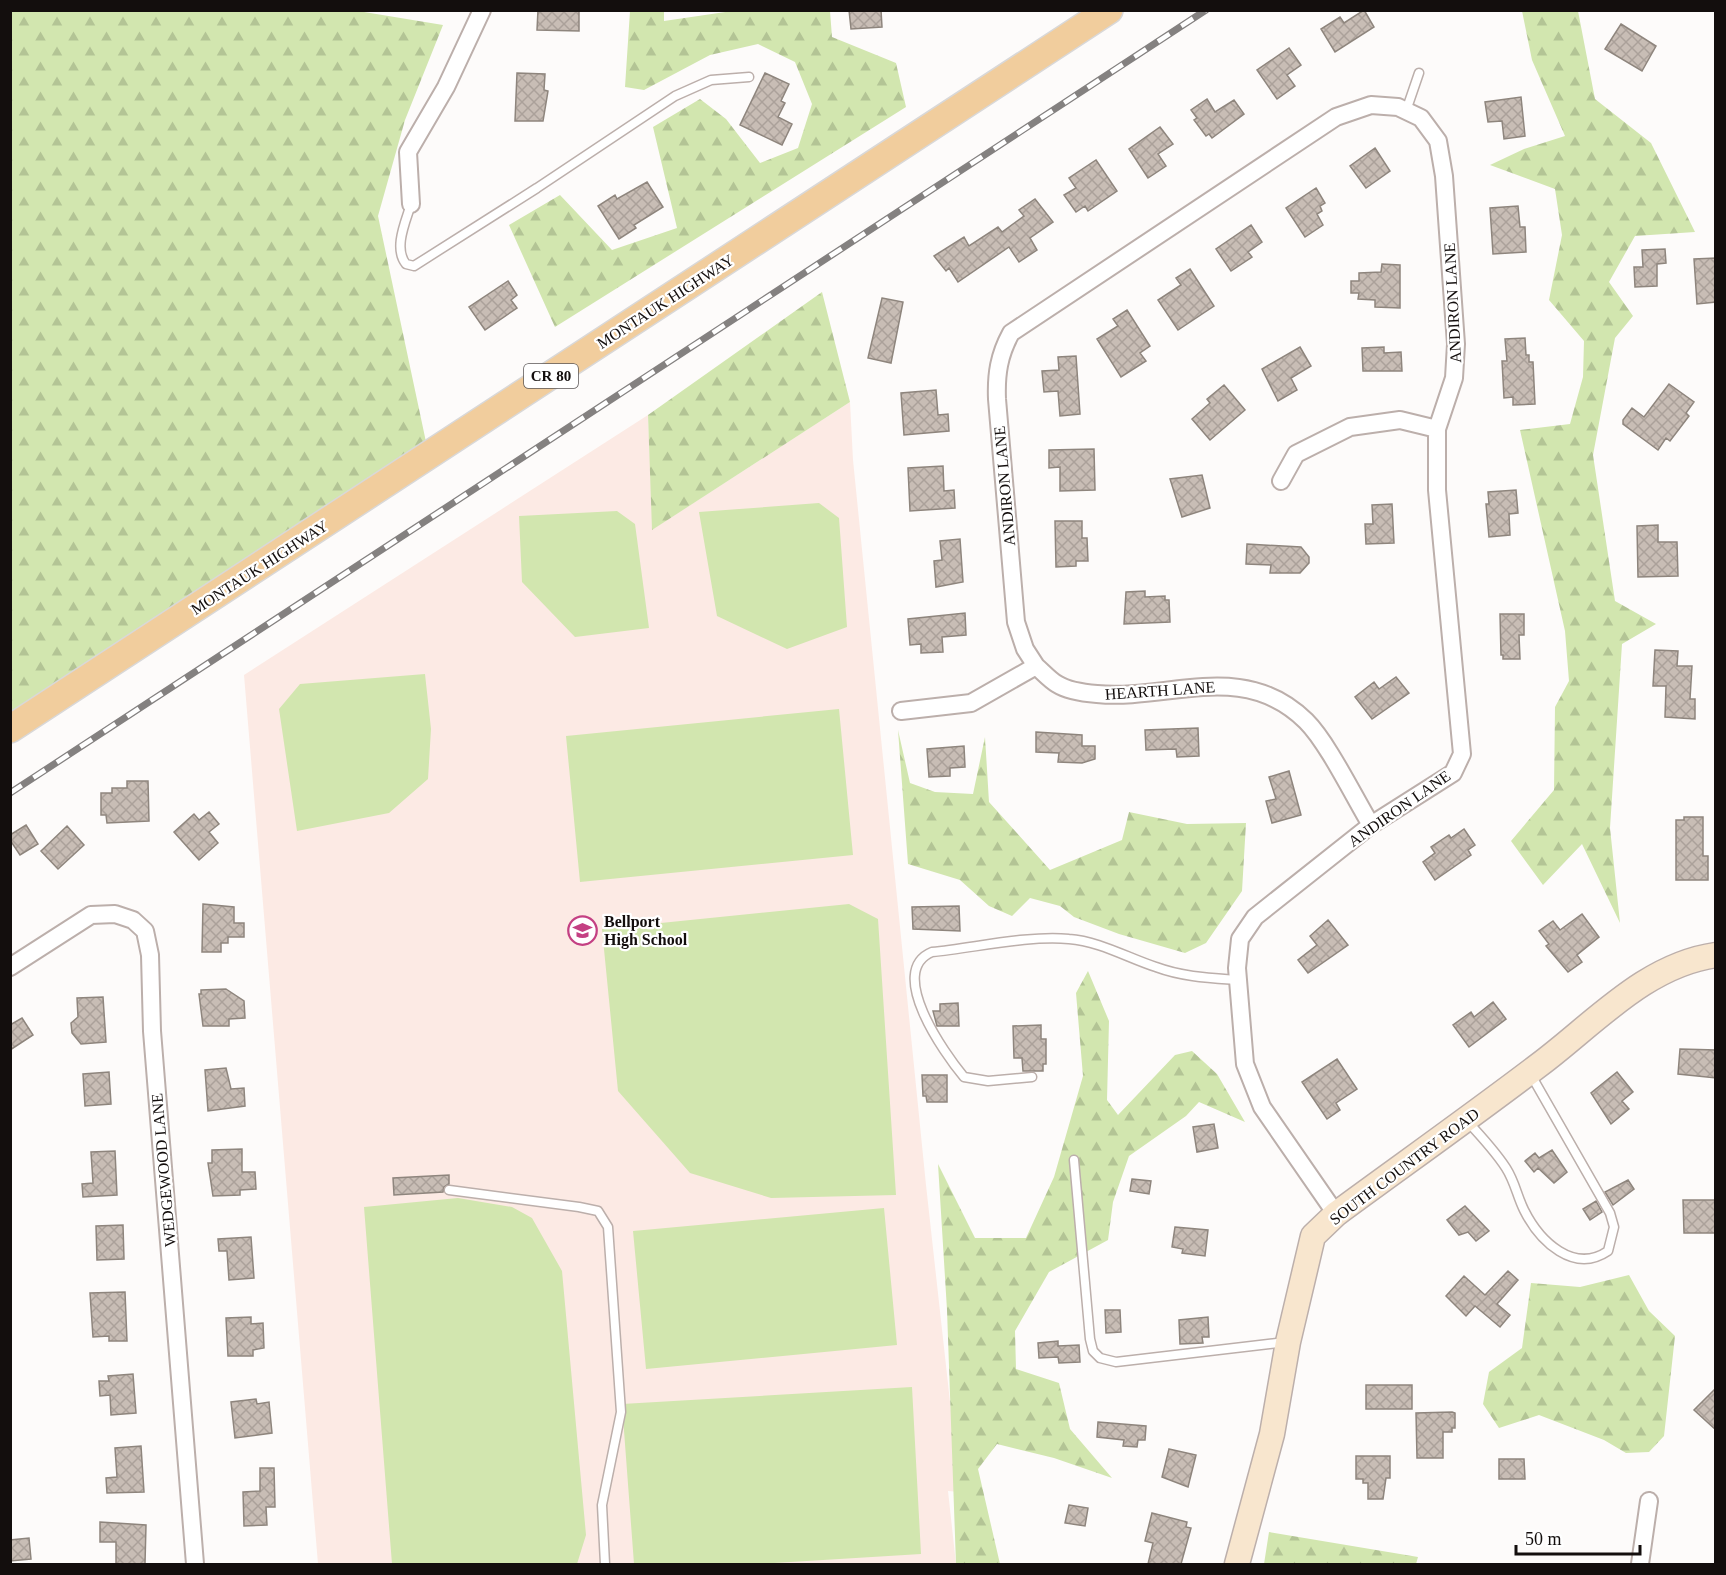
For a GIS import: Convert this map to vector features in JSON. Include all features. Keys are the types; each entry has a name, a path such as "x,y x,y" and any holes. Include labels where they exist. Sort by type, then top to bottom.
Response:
{"main road":[{"name":"MONTAUK HIGHWAY","path":"10,729 1109,10"},
{"name":"SOUTH COUNTRY ROAD","path":"1237,1564 1272,1434 1288,1342 1313,1236 1336,1214 1529,1072 1638,986 1694,958 1716,956"}],"street":[{"path":"411,204 408,152 446,87 482,10"},
{"name":"ANDIRON LANE","path":"1036,666 1025,649 1016,622 998,411 996,374 1002,350 1011,333 1336,117 1371,105 1398,107 1420,118 1438,141 1444,176 1456,344 1454,378 1437,429 1437,490 1462,754 1453,773 1371,825 1256,916 1240,939 1238,980 1245,1064 1252,1088 1262,1107 1336,1214"},
{"path":"1281,481 1296,454 1350,427 1400,420 1437,429"},
{"path":"901,711 971,703 1036,666"},
{"name":"HEARTH LANE","path":"1036,666 1058,684 1083,693 1117,696 1216,684 1272,697 1306,721 1371,825"},
{"name":"WEDGEWOOD LANE","path":"10,967 91,915 115,914 133,920 145,931 151,967 152,1031 195,1564"},
{"path":"1640,1564 1649,1501"}],"lane":[{"path":"1407,111 1419,73"},
{"path":"411,204 403,230 401,251 406,264 414,266 675,96 711,80 749,77"},
{"path":"1032,1077 988,1081 964,1077 940,1047 922,1010 915,979 916,964 921,957 932,952 1040,939 1070,939 1103,947 1158,968 1191,977 1238,980"},
{"path":"1466,1119 1505,1167 1518,1189 1524,1210 1554,1248 1571,1258 1585,1259 1597,1258 1608,1251 1614,1227 1610,1213 1529,1072"},
{"path":"1074,1160 1084,1293 1090,1339 1093,1351 1100,1358 1116,1362 1288,1342"},
{"path":"449,1190 579,1207 598,1212 608,1227 621,1412 602,1505 605,1564"}],"shaded area":[{"name":"Bellport High School","path":"850,402 853,460 926,1185 960,1492 948,1491 956,1564 318,1564 244,675 648,415 653,529"}],"green space":[{"path":"352,10 443,25 405,120 378,216 429,456 11,729 11,11"},
{"path":"739,10 830,11 832,37 896,63 906,107 555,327 509,225 560,195 612,250 677,228 653,127 700,99 726,119 760,163 798,148 812,104 795,62 758,44 710,55 644,90 625,87 630,11 664,11 664,21"},
{"path":"1522,11 1578,11 1595,99 1651,143 1695,232 1635,236 1609,282 1633,316 1615,338 1593,455 1615,601 1656,624 1622,644 1610,828 1620,923 1582,844 1543,885 1511,841 1554,790 1555,707 1569,681 1565,631 1520,430 1570,424 1583,377 1584,341 1549,300 1562,235 1555,189 1490,165 1524,149 1565,136 1532,60"},
{"path":"822,292 850,402 652,530 648,415"},
{"path":"819,503 839,518 847,627 787,649 717,616 699,512"},
{"path":"617,511 635,524 649,628 575,637 522,582 519,516"},
{"path":"425,674 431,729 428,779 389,813 297,831 279,709 300,684"},
{"path":"839,709 853,855 580,882 566,736"},
{"path":"898,730 910,783 935,792 973,794 985,737 989,802 1050,870 1122,840 1129,812 1187,824 1246,823 1242,891 1206,943 1185,953 1119,934 1074,917 1060,906 1030,898 1012,916 989,906 960,880 908,864"},
{"path":"849,904 878,919 896,1195 771,1198 690,1173 618,1091 602,929"},
{"path":"1088,971 1109,1021 1107,1100 1118,1115 1175,1055 1192,1051 1217,1074 1245,1122 1199,1102 1186,1116 1129,1156 1113,1202 1108,1240 1049,1272 1015,1331 1016,1369 1059,1383 1070,1429 1112,1478 1054,1458 997,1444 978,1469 1000,1564 956,1564 947,1310 938,1164 975,1238 1026,1238 1054,1177 1083,1076 1076,993"},
{"path":"458,1198 512,1207 532,1218 562,1271 586,1535 577,1564 392,1564 364,1207"},
{"path":"884,1208 897,1345 646,1369 633,1231"},
{"path":"1629,1275 1649,1311 1675,1336 1664,1436 1649,1452 1626,1453 1604,1440 1539,1415 1499,1428 1483,1404 1489,1372 1522,1348 1531,1283 1580,1287"},
{"path":"912,1387 921,1554 757,1564 634,1564 622,1404"},
{"path":"1269,1532 1418,1557 1416,1564 1264,1564"}],"building":[{"path":"538,10 579,10 579,31 537,30"},
{"path":"849,10 881,10 882,27 851,29"},
{"path":"1364,10 1374,27 1335,52 1321,29 1340,17 1344,23"},
{"path":"1621,24 1656,46 1642,71 1605,49"},
{"path":"1289,48 1301,65 1287,75 1295,86 1277,99 1257,70"},
{"path":"517,73 545,74 544,90 548,91 543,121 515,121"},
{"path":"765,73 789,84 781,101 785,103 778,117 792,124 782,145 740,125"},
{"path":"1521,97 1525,136 1504,139 1502,121 1488,122 1485,102"},
{"path":"1207,99 1215,112 1234,100 1244,114 1212,138 1209,134 1206,136 1194,120 1197,118 1191,110"},
{"path":"1160,127 1173,144 1158,154 1166,166 1148,178 1129,149"},
{"path":"1375,148 1390,171 1366,188 1350,166"},
{"path":"1096,160 1117,191 1088,211 1085,206 1076,212 1064,195 1076,188 1069,178"},
{"path":"647,182 663,207 634,225 636,228 619,239 598,206 615,195 617,199"},
{"path":"1316,188 1325,203 1320,206 1322,211 1317,214 1323,225 1305,237 1286,208"},
{"path":"1035,199 1053,222 1030,238 1037,250 1019,262 1009,247 958,282 949,268 946,271 934,256 964,237 969,246 998,227 1002,232 1024,216 1019,210"},
{"path":"1518,206 1520,227 1525,227 1526,252 1493,254 1490,208"},
{"path":"1251,225 1262,242 1248,252 1252,257 1231,271 1216,249"},
{"path":"1665,249 1666,263 1657,264 1657,286 1635,287 1634,267 1643,267 1642,250"},
{"path":"1716,258 1716,302 1697,304 1694,259"},
{"path":"1382,264 1400,265 1400,308 1375,307 1375,300 1358,299 1359,293 1351,293 1351,281 1359,281 1359,273 1381,272"},
{"path":"1190,269 1214,306 1178,330 1158,300 1181,285 1176,278"},
{"path":"508,281 517,295 511,300 517,308 485,330 469,307"},
{"path":"882,298 903,302 891,363 868,358"},
{"path":"1127,310 1150,346 1140,353 1146,361 1121,377 1097,339 1118,326 1113,319"},
{"path":"1525,338 1526,355 1529,355 1529,362 1533,362 1535,404 1513,405 1513,397 1504,398 1502,361 1507,361 1505,339"},
{"path":"1300,347 1311,366 1291,378 1297,390 1278,401 1262,369"},
{"path":"1384,347 1384,353 1401,352 1402,371 1363,371 1362,348"},
{"path":"1076,356 1080,414 1060,416 1058,391 1044,392 1042,371 1059,370 1058,357"},
{"path":"1669,384 1694,402 1686,413 1689,416 1670,441 1666,438 1658,450 1623,424 1623,420 1632,408 1644,417"},
{"path":"1224,385 1245,410 1210,440 1192,419 1210,403 1207,399"},
{"path":"936,390 938,415 948,414 949,431 904,435 901,393"},
{"path":"1094,449 1095,490 1060,491 1060,467 1049,468 1049,450"},
{"path":"943,466 944,491 954,490 955,508 910,511 908,468"},
{"path":"1202,475 1210,508 1182,517 1170,479"},
{"path":"1516,490 1518,513 1509,514 1510,535 1489,537 1486,504 1489,504 1488,492"},
{"path":"1392,504 1394,543 1366,544 1365,524 1373,524 1372,505"},
{"path":"1055,521 1082,521 1082,538 1087,538 1088,561 1076,561 1076,566 1056,567"},
{"path":"1658,525 1658,542 1677,542 1678,576 1638,577 1637,526"},
{"path":"960,539 963,582 936,587 934,561 942,560 940,541"},
{"path":"1247,544 1301,547 1309,557 1309,563 1300,573 1270,573 1271,565 1246,564"},
{"path":"1145,591 1145,597 1165,596 1165,600 1169,600 1170,622 1124,624 1126,592"},
{"path":"965,613 966,635 942,637 943,652 921,653 921,644 910,645 908,619"},
{"path":"1500,614 1524,614 1524,635 1519,635 1520,659 1503,659 1501,655"},
{"path":"1655,650 1678,651 1677,666 1692,666 1690,699 1695,699 1695,719 1665,717 1666,686 1653,686"},
{"path":"1396,677 1409,693 1372,719 1355,697 1374,682 1379,689"},
{"path":"1198,728 1199,756 1177,757 1176,749 1146,750 1145,730"},
{"path":"1036,732 1082,735 1082,746 1095,746 1095,759 1082,763 1058,762 1059,753 1036,752"},
{"path":"964,746 965,767 950,768 950,776 929,777 927,749"},
{"path":"1289,771 1301,815 1272,823 1266,801 1276,799 1269,777"},
{"path":"127,781 148,781 149,821 107,823 106,815 101,815 101,793 112,793 112,788 127,788"},
{"path":"209,812 219,824 209,832 218,843 199,860 174,832 194,814 199,820"},
{"path":"1684,817 1703,817 1703,856 1708,856 1708,880 1676,880 1676,820 1684,820"},
{"path":"26,825 38,844 20,855 10,840 10,835"},
{"path":"67,826 84,845 58,869 41,851"},
{"path":"1464,829 1475,845 1468,850 1471,855 1435,880 1423,862 1435,853 1431,847 1449,835 1451,838"},
{"path":"203,904 234,907 234,923 244,923 244,937 228,937 228,943 221,943 221,952 202,952"},
{"path":"959,906 960,931 913,929 912,907"},
{"path":"1582,914 1599,937 1577,955 1582,962 1568,972 1546,946 1549,944 1539,931 1553,921 1560,930"},
{"path":"1328,920 1348,945 1308,973 1298,960 1317,945 1310,936"},
{"path":"226,989 244,1001 245,1018 229,1019 229,1026 203,1026 199,994 201,990"},
{"path":"103,997 106,1042 81,1044 72,1033 71,1023 78,1017 77,998"},
{"path":"1493,1002 1506,1019 1469,1047 1453,1025 1471,1012 1474,1017"},
{"path":"958,1003 959,1026 937,1026 933,1011 940,1011 940,1004"},
{"path":"22,1018 33,1035 10,1050 10,1025"},
{"path":"1041,1025 1041,1039 1046,1039 1046,1064 1043,1064 1043,1071 1023,1071 1022,1058 1014,1058 1013,1026"},
{"path":"1680,1049 1716,1050 1716,1078 1678,1074"},
{"path":"1337,1059 1357,1089 1336,1103 1340,1110 1327,1119 1302,1082"},
{"path":"226,1068 231,1089 244,1088 245,1106 208,1111 205,1070"},
{"path":"109,1072 111,1104 85,1106 83,1074"},
{"path":"1617,1072 1633,1092 1622,1101 1629,1109 1611,1124 1591,1093"},
{"path":"922,1075 947,1075 947,1102 927,1102 926,1096 923,1096"},
{"path":"1214,1124 1218,1148 1197,1152 1193,1127"},
{"path":"242,1149 242,1172 255,1172 256,1189 240,1190 240,1195 213,1196 208,1163 212,1163 212,1150"},
{"path":"1552,1150 1567,1172 1554,1183 1538,1168 1534,1172 1525,1161 1535,1153 1539,1158"},
{"path":"115,1151 117,1195 83,1197 82,1184 93,1183 91,1152"},
{"path":"449,1175 449,1184 444,1187 443,1192 394,1195 393,1178"},
{"path":"1132,1179 1151,1181 1149,1194 1130,1191"},
{"path":"1628,1180 1634,1189 1613,1205 1605,1192"},
{"path":"1683,1200 1716,1200 1716,1233 1684,1233"},
{"path":"1596,1201 1602,1212 1590,1220 1583,1209"},
{"path":"1465,1206 1489,1231 1476,1241 1468,1232 1459,1235 1447,1220"},
{"path":"123,1225 124,1259 97,1260 96,1226"},
{"path":"1175,1227 1208,1230 1205,1256 1182,1253 1183,1249 1172,1247"},
{"path":"251,1237 254,1278 229,1280 227,1251 219,1251 218,1239"},
{"path":"1508,1271 1518,1280 1497,1304 1510,1315 1500,1327 1475,1306 1466,1316 1446,1296 1464,1276 1485,1295"},
{"path":"125,1292 127,1341 109,1341 109,1336 93,1337 90,1293"},
{"path":"1105,1310 1120,1310 1121,1332 1106,1333"},
{"path":"251,1317 251,1324 263,1323 264,1348 253,1350 253,1356 228,1356 226,1318"},
{"path":"1208,1317 1209,1337 1202,1337 1203,1343 1180,1344 1179,1320"},
{"path":"1058,1341 1058,1346 1079,1345 1080,1362 1059,1363 1058,1357 1039,1358 1038,1343"},
{"path":"133,1374 136,1413 111,1415 110,1395 100,1396 99,1381 109,1381 108,1376"},
{"path":"1366,1385 1412,1385 1412,1409 1366,1409"},
{"path":"1716,1388 1716,1430 1694,1410"},
{"path":"256,1399 257,1404 269,1402 272,1433 235,1438 231,1402"},
{"path":"1416,1413 1455,1413 1455,1428 1452,1428 1452,1432 1443,1432 1443,1458 1417,1458"},
{"path":"1098,1422 1146,1426 1145,1440 1138,1440 1137,1447 1123,1446 1124,1440 1097,1437"},
{"path":"141,1446 144,1492 107,1493 106,1478 117,1477 115,1448"},
{"path":"1169,1449 1196,1455 1188,1487 1162,1477"},
{"path":"1356,1456 1390,1456 1390,1478 1386,1478 1383,1499 1368,1499 1368,1483 1363,1483 1363,1479 1356,1479"},
{"path":"1499,1459 1524,1459 1525,1479 1499,1479"},
{"path":"260,1468 274,1468 275,1507 266,1507 267,1525 244,1526 243,1492 260,1491"},
{"path":"1069,1505 1088,1508 1085,1526 1065,1523"},
{"path":"1152,1513 1187,1522 1186,1527 1191,1528 1181,1564 1148,1564 1153,1543 1145,1541"},
{"path":"100,1522 146,1525 145,1564 116,1564 116,1542 100,1542"},
{"path":"29,1538 31,1559 10,1561 10,1540"}],"railway":[{"path":"10,793 1206,10"}],"place":[{"name":"Bellport High School","path":"583,930"}]}
